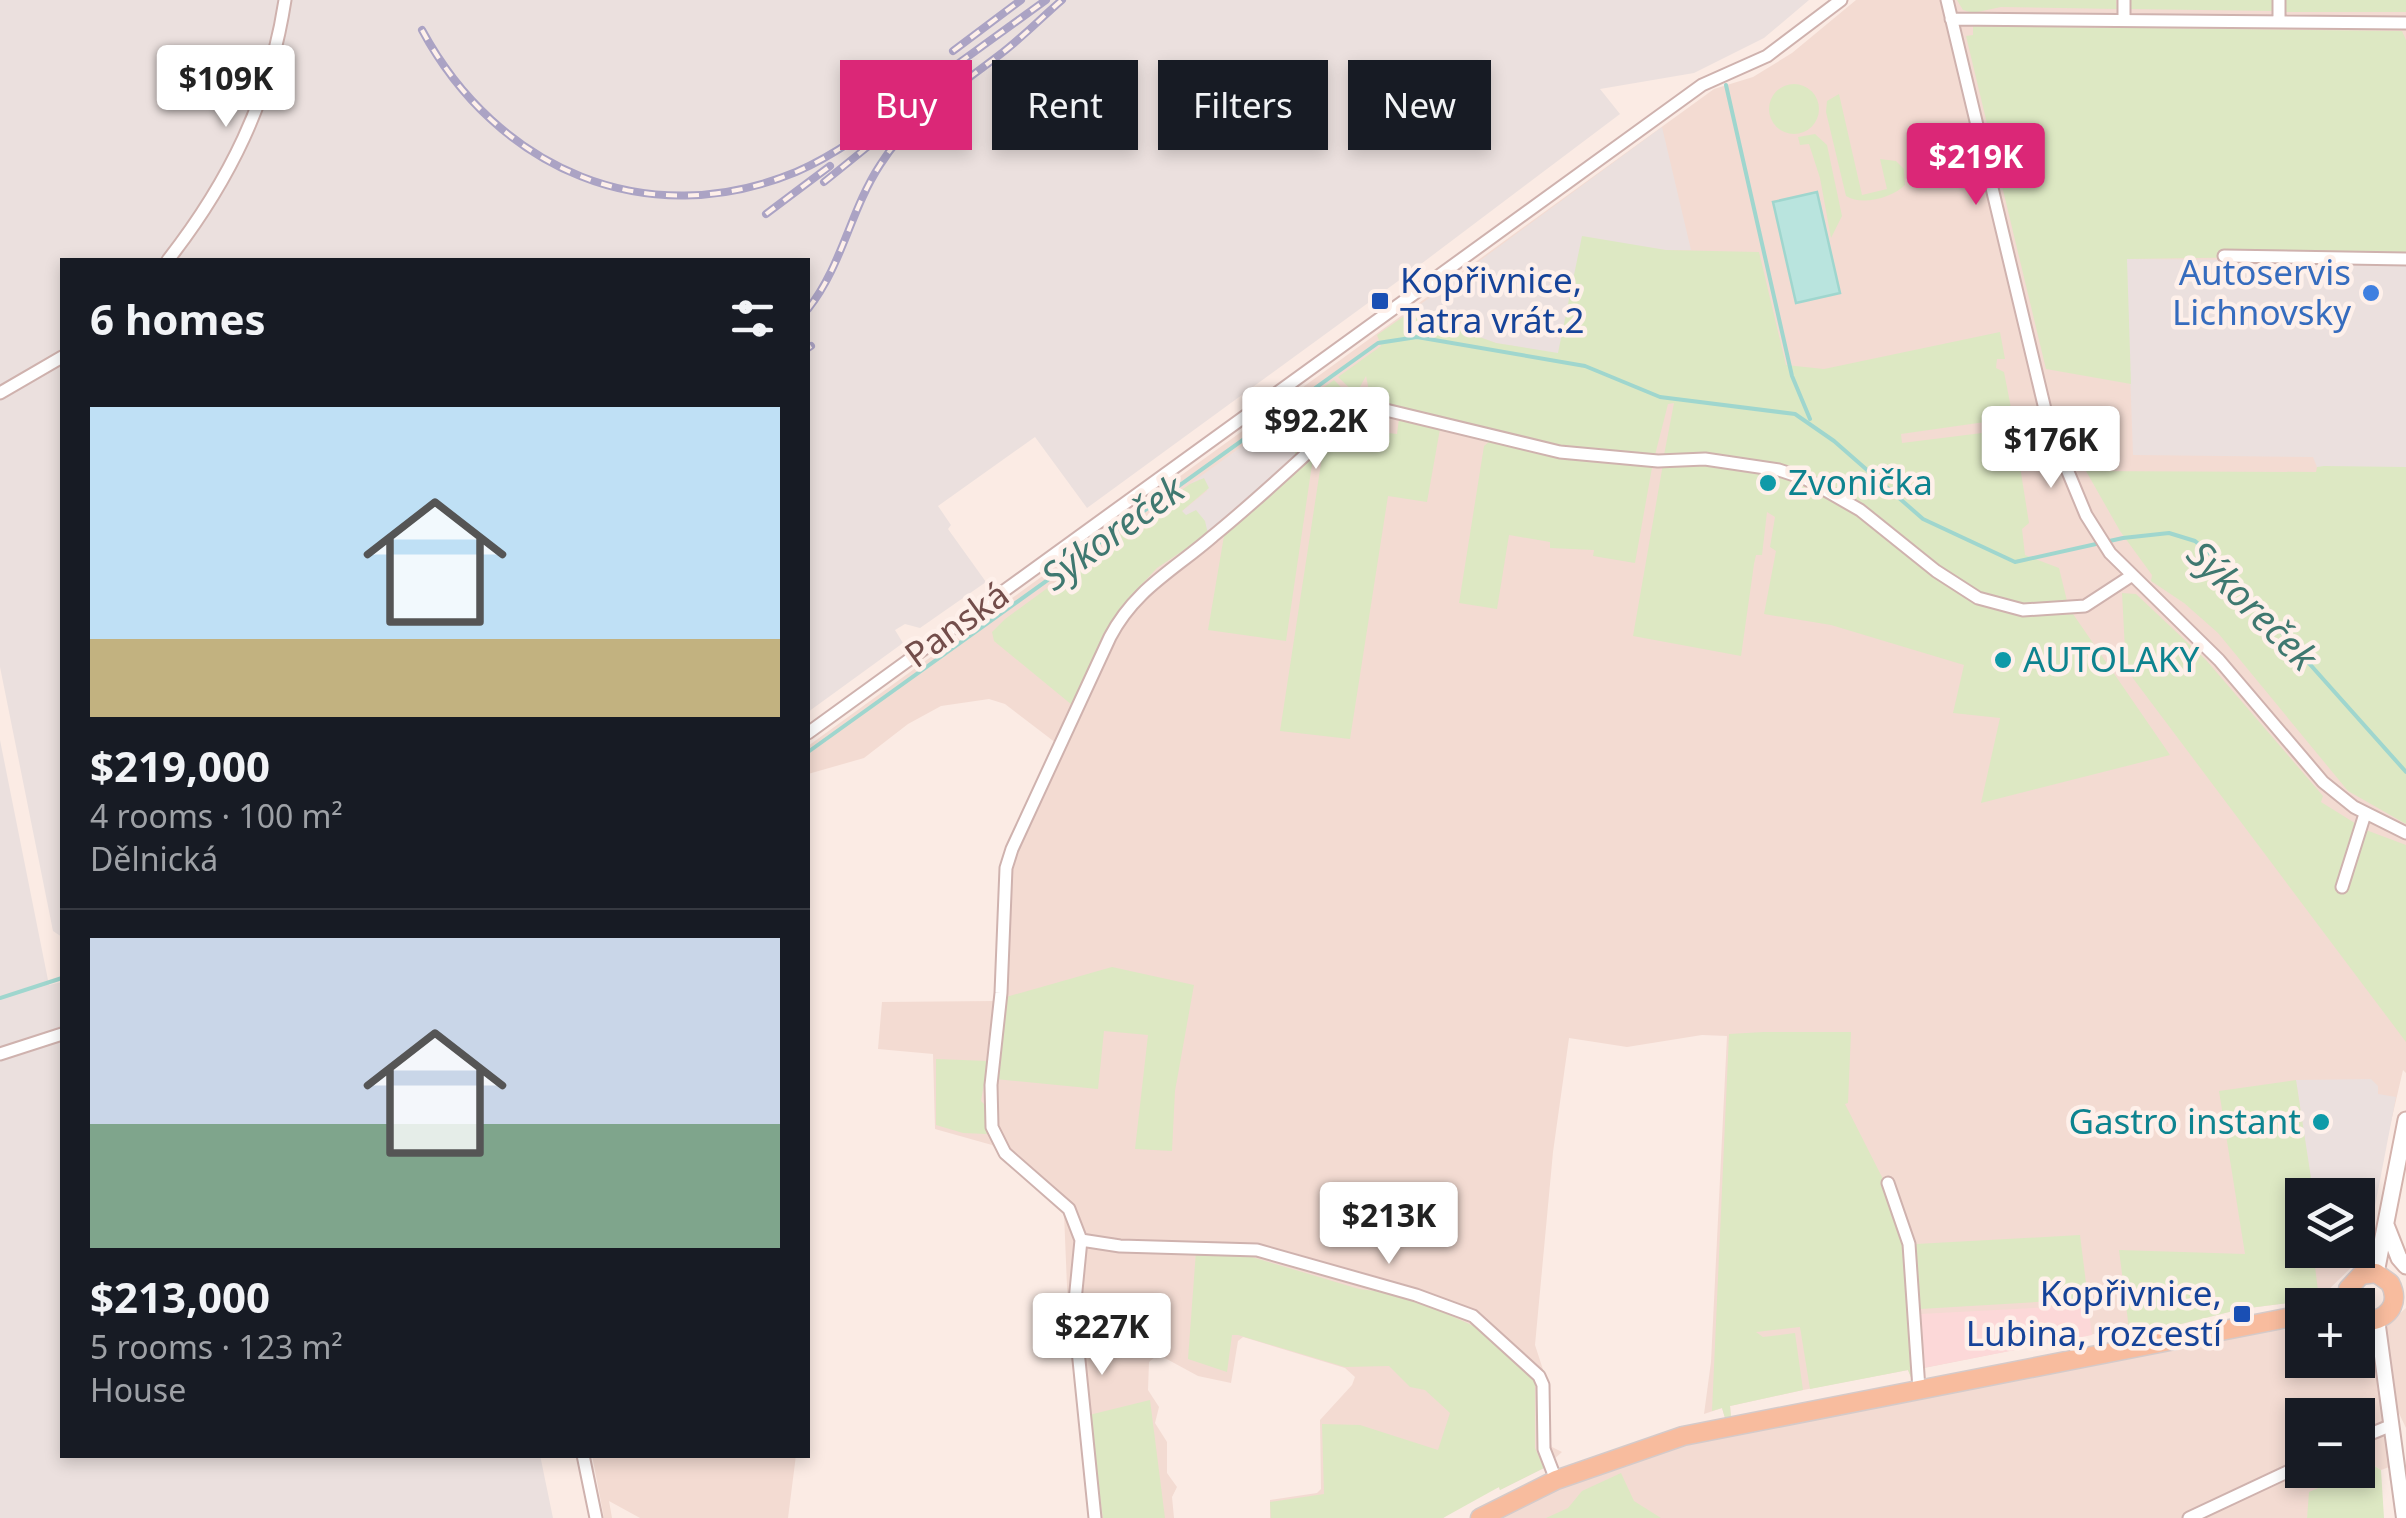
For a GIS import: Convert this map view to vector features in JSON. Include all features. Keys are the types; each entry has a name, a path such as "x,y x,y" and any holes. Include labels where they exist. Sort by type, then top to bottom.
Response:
{"main road":[{"path":"2376,1274 2406,1120"},
{"path":"2385,1224 2406,1266"},
{"path":"2348,1288 2355,1279 2376,1274 2390,1282 2400,1298 2377,1320"},
{"path":"1480,1518 1499,1513 1556,1480 1683,1436 2285,1318"}],"street":[{"path":"170,258 214,199 250,128 276,54 285,0"},
{"name":"Panská","path":"810,732 1702,85 1767,56 1840,0"},
{"path":"1948,0 2049,426 2072,489 2110,553 2219,660 2310,769 2365,814 2406,834"},
{"path":"2124,0 2124,18"},
{"path":"2279,0 2279,20"},
{"path":"1951,19 2406,23"},
{"path":"2224,256 2406,259"},
{"path":"0,393 60,358"},
{"path":"1094,1518 1074,1312 1081,1240 1069,1210 1005,1153 992,1127 990,1085 1001,993 1005,881 1012,849 1126,608 1146,586 1212,538 1359,408 1372,405 1588,456 1705,459 1781,471 1806,479 1860,510 1936,571 1978,598 2023,610 2084,606 2131,576"},
{"path":"2342,887 2365,814"},
{"path":"0,1054 60,1035"},
{"path":"1888,1182 1910,1244 1919,1389"},
{"path":"1081,1240 1120,1246 1257,1250 1416,1294 1473,1316 1539,1376 1543,1385 1544,1448 1556,1480"},
{"path":"2377,1320 2404,1518"},
{"path":"2375,1432 2392,1425"},
{"path":"584,1458 596,1518"},
{"path":"2189,1518 2285,1473"}],"shaded area":[{"path":"0,0 1809,0 1764,38 1694,73 1600,89 1620,114 1087,508 1035,437 938,506 951,525 948,529 986,582 920,628 905,624 895,630 903,643 810,711 810,258 60,258 60,936 53,931 0,667"},
{"path":"1856,0 2406,0 2406,1073 2403,1070 2375,1197 2375,1178 2285,1178 2285,1268 2351,1268 2330,1288 2285,1288 2285,1303 2241,1309 2165,1328 2159,1334 2158,1330 2130,1337 2129,1333 2101,1338 2094,1334 1924,1368 1913,1382 1908,1370 1730,1406 1731,1417 1725,1418 1722,1408 1704,1414 1711,1362 1727,1036 1702,1035 1627,1047 1569,1038 1553,1152 1535,1345 1548,1385 1550,1441 1552,1447 1562,1452 1544,1468 1500,1490 1499,1487 1477,1496 1443,1518 1270,1518 1270,1500 1317,1493 1321,1489 1320,1420 1355,1377 1345,1368 1243,1337 1238,1341 1231,1383 1198,1376 1163,1357 1156,1356 1149,1362 1148,1390 1159,1407 1155,1423 1167,1442 1167,1473 1177,1487 1172,1497 1174,1518 1091,1518 1068,1311 1064,1213 1057,1202 992,1145 935,1129 933,1054 878,1049 882,1002 995,1001 1002,866 1021,812 1056,743 1005,704 989,699 941,706 908,724 864,758 810,773 810,745 1714,89 1753,77 1792,53"},
{"path":"1662,127 1691,250 1666,250 1558,354 1496,343 1410,312"},
{"path":"2126,259 2406,261 2406,467 2317,467 2313,457 2133,455"},
{"path":"1271,425 1295,452 1295,458 1209,536 1163,567 1196,543 1182,511 1207,491 1200,479 1190,484"},
{"path":"0,740 49,985 60,982 60,1458 541,1458 553,1518 0,1518"},
{"path":"2371,1079 2378,1086 2378,1094 2396,1097 2375,1206 2375,1178 2310,1178 2296,1080"},
{"path":"2088,1305 2092,1335 1923,1368 1920,1314"},
{"path":"2406,1308 2406,1428 2396,1407 2386,1325"},
{"path":"2285,1330 2285,1378 2375,1378 2375,1347 2376,1350 2392,1466 2381,1470 2375,1466 2375,1398 2285,1398 2285,1488 2328,1488 2309,1509 2307,1518 1497,1518 1570,1482 1669,1448"},
{"path":"593,1458 796,1458 788,1518 640,1518 609,1501 612,1518 604,1518"}],"green space":[{"path":"1957,0 2116,0 2117,9 2001,7 1973,13 1963,10"},
{"path":"2131,0 2272,0 2272,11 2131,9"},
{"path":"2285,0 2406,0 2406,12 2285,12"},
{"path":"1973,26 2402,31 2406,40 2406,255 2127,259 2131,384 2046,369 1966,36 1973,35"},
{"path":"1794,84 1811,92 1819,109 1811,126 1794,134 1777,126 1769,109 1777,92"},
{"path":"1839,94 1862,195 1887,189 1880,159 1896,161 1904,169 1905,185 1893,194 1868,200 1846,196 1826,112 1827,101"},
{"path":"1815,134 1827,145 1842,216 1831,238 1809,144 1800,145 1798,137"},
{"path":"1582,236 1666,250 1759,252 1786,365 1824,369 2000,332 2005,359 1997,359 1996,368 2004,372 2013,418 1901,434 1902,443 2014,429 2029,523 2022,529 2025,555 2059,568 2068,605 2033,607 1991,598 1936,566 1861,505 1803,475 1699,457 1664,455 1674,403 1668,404 1655,455 1572,455 1402,409 1370,396 1366,376 1356,394 1338,377 1381,346 1377,335 1410,312 1496,343 1558,353"},
{"path":"1334,380 1353,399 1345,414 1295,458 1295,452 1271,425"},
{"path":"1399,419 1440,429 1427,502 1388,496 1350,739 1280,731 1324,444 1353,420 1362,430 1397,434"},
{"path":"1490,441 1567,460 1653,462 1635,563 1593,556 1594,550 1550,548 1550,542 1509,535 1497,609 1459,603 1484,446"},
{"path":"1314,451 1286,641 1208,630 1225,530"},
{"path":"1663,464 1740,465 1785,475 1823,494 1953,587 1988,603 2027,613 2073,614 2170,755 1981,803 2000,718 1953,713 1964,665 1831,625 1764,614 1776,551 1770,547 1775,517 1767,512 1762,555 1756,555 1754,564 1741,656 1633,636"},
{"path":"2317,467 2406,467 2406,824 2348,791 2218,633 2151,581 2152,575 2120,531 2086,471 2316,472"},
{"path":"1204,478 1209,488 1182,511 1186,515 1196,510 1205,521 1208,534 1157,568 1121,607 1072,705 994,641 992,632 1005,619 1190,484"},
{"path":"2122,593 2136,594 2206,660 2323,796 2321,802 2366,830 2406,845 2406,1042 2126,669"},
{"path":"1112,967 1194,985 1175,1091 1172,1151 1135,1149 1148,1035 1104,1031 1098,1089 995,1079 1006,997"},
{"path":"1851,1032 1845,1104 1886,1185 1907,1255 1913,1382 1908,1370 1810,1389 1800,1327 1756,1332 1763,1337 1795,1333 1803,1390 1730,1406 1731,1417 1725,1418 1722,1408 1712,1411 1729,1034"},
{"path":"936,1059 988,1061 981,1101 985,1105 987,1134 963,1133 936,1125"},
{"path":"2296,1080 2311,1178 2285,1178 2285,1268 2315,1268 2318,1288 2285,1288 2285,1303 2241,1309 2165,1328 2165,1332 2157,1330 2130,1337 2119,1250 2245,1254 2219,1091"},
{"path":"2080,1235 2088,1299 1920,1309 1916,1244"},
{"path":"1196,1251 1252,1257 1359,1289 1406,1295 1478,1328 1535,1382 1535,1448 1544,1468 1443,1518 1271,1518 1270,1502 1324,1494 1322,1424 1360,1425 1438,1450 1450,1413 1425,1390 1410,1387 1389,1366 1345,1367 1238,1335 1232,1335 1227,1372 1188,1359"},
{"path":"1150,1400 1165,1518 1103,1518 1089,1415"},
{"path":"2375,1466 2381,1470 2384,1518 2307,1518 2309,1492 2318,1488 2375,1488"},
{"path":"1621,1473 1634,1501 1661,1518 1546,1518 1568,1508 1582,1491"}],"water":[{"path":"1817,192 1840,293 1796,303 1773,202"}],"waterway":[{"path":"1726,85 1792,376 1810,419"},
{"name":"Sýkoreček","path":"810,751 1378,343 1417,337 1585,366 1660,397 1795,414 1834,441 1923,519 2015,562 2123,538 2169,533 2195,541 2215,558 2406,772"},
{"path":"0,998 60,979"}],"railway":[{"path":"953,51 1021,0"},
{"path":"422,30 453,79 491,120 534,152 581,176 632,191 685,196 740,189 796,172 830,155 1046,0"},
{"path":"810,306 829,275 870,183 905,132 1062,0"},
{"path":"824,182 864,150"},
{"path":"766,214 830,166"}],"place":[{"name":"Autoservis Lichnovsky","path":"2371,293"},
{"name":"Kopřivnice, Tatra vrát.2","path":"1380,301"},
{"name":"Zvonička","path":"1768,483"},
{"name":"AUTOLAKY","path":"2003,660"},
{"name":"Gastro instant","path":"2321,1122"},
{"name":"Kopřivnice, Lubina, rozcestí","path":"2242,1314"}]}
